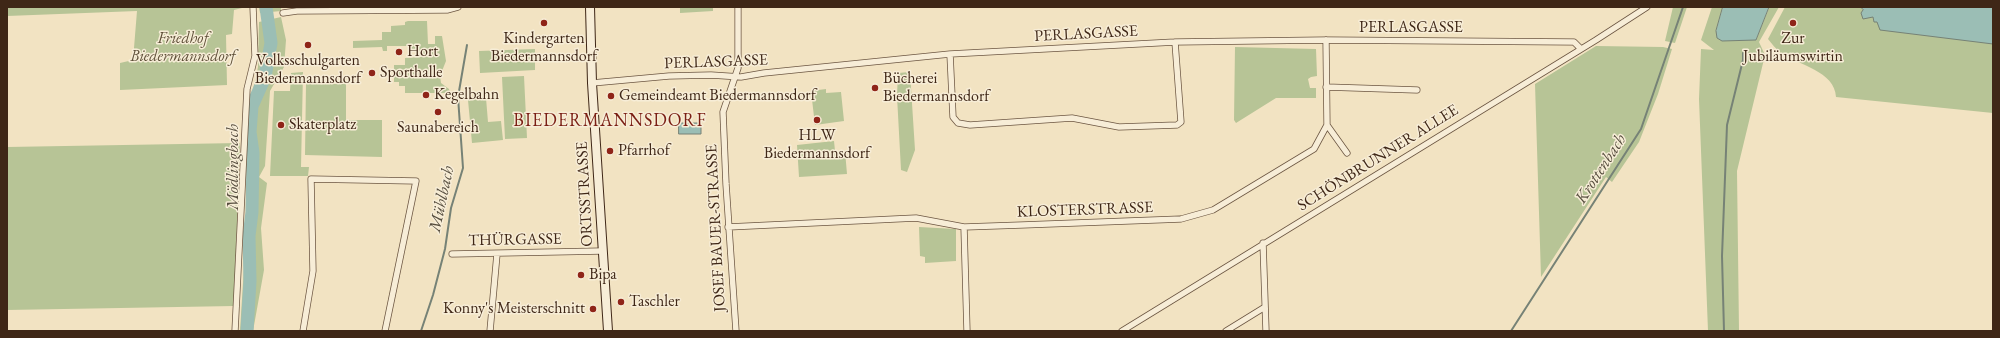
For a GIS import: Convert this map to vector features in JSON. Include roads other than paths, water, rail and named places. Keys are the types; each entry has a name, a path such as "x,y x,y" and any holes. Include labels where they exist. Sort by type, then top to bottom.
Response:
{"street":[{"path":"235,331 247,89 255,56 253,7"},
{"path":"283,13 297,11 447,10 458,7"},
{"name":"ORTSSTRASSE","path":"590,7 592,83 608,331"},
{"name":"JOSEF BAUER-STRASSE","path":"736,331 728,227 723,112 738,68 738,7"},
{"name":"SCHÖNBRUNNER ALLEE","path":"1122,331 1647,7"},
{"name":"PERLASGASSE","path":"592,83 669,76 711,75 736,77 950,54 1175,42 1326,40 1574,42 1581,49"},
{"name":"KLOSTERSTRASSE","path":"728,227 916,218 964,227 1181,219 1213,210 1314,149 1327,125 1326,40"},
{"path":"950,54 953,117 958,123 970,125 1072,118 1119,127 1177,125 1181,122 1175,42"},
{"path":"1326,87 1417,90"},
{"path":"1327,125 1347,153"},
{"path":"303,331 313,271 311,179 416,181 385,331"},
{"path":"964,227 967,331"},
{"path":"1263,243 1266,331"},
{"name":"THÜRGASSE","path":"452,254 602,251"},
{"path":"490,331 497,254"},
{"path":"1226,331 1265,307"}],"water":[{"path":"1723,7 1769,7 1756,40 1722,41 1717,38 1716,31"},
{"path":"1861,7 1993,7 1993,44 1880,30 1877,22 1874,22 1873,17 1863,19 1861,13 1863,10"},
{"path":"679,123 701,123 701,134 679,134"}],"waterway":[{"name":"Mödlingbach","path":"247,331 250,281 249,236 252,212 253,153 250,132 252,106 265,77 271,43 266,7"},
{"name":"Krottenbach","path":"1511,331 1641,129 1683,7"},
{"name":"Mühlbach","path":"421,331 433,295 445,249 451,208 463,168 458,97 467,45"},
{"path":"1724,331 1722,256 1727,125 1743,60 1743,53"}],"place":[{"name":"Kindergarten Biedermannsdorf","path":"544,23"},
{"name":"Zur Jubiläumswirtin","path":"1793,23"},
{"name":"Volksschulgarten Biedermannsdorf","path":"308,45"},
{"name":"Hort","path":"399,52"},
{"name":"Sporthalle","path":"372,73"},
{"name":"Bücherei Biedermannsdorf","path":"875,88"},
{"name":"Kegelbahn","path":"426,95"},
{"name":"Gemeindeamt Biedermannsdorf","path":"611,96"},
{"name":"Saunabereich","path":"438,112"},
{"name":"HLW Biedermannsdorf","path":"817,120"},
{"name":"Skaterplatz","path":"281,125"},
{"name":"Pfarrhof","path":"610,151"},
{"name":"Bipa","path":"581,275"},
{"name":"Taschler","path":"621,302"},
{"name":"Konny's Meisterschnitt","path":"593,309"}],"district":[{"name":"BIEDERMANNSDORF","path":"610,121"}],"park label":[{"name":"Friedhof Biedermannsdorf","path":"183,48"}]}
